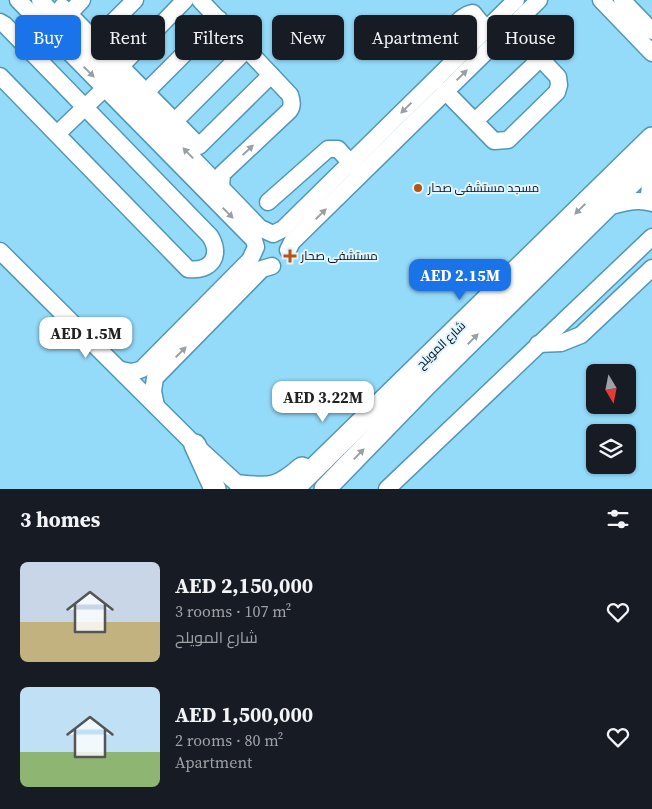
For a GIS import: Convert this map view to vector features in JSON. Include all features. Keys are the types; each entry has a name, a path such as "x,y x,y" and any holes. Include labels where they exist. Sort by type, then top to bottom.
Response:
{"main road":[{"name":"شارع المويلح","path":"293,489 652,138"},
{"name":"شارع المويلح","path":"325,489 425,386 652,162"},
{"path":"242,488 262,488 286,482 363,409 410,376"},
{"path":"195,445 215,489"}],"street":[{"path":"18,0 47,15"},
{"path":"40,0 53,15"},
{"path":"55,0 57,15"},
{"path":"65,15 82,0"},
{"path":"121,15 136,0"},
{"path":"118,69 185,0"},
{"path":"200,0 215,15"},
{"path":"477,38 516,0"},
{"path":"523,15 539,0"},
{"path":"601,0 651,50"},
{"path":"622,0 652,31"},
{"path":"477,18 486,29"},
{"path":"0,22 5,24 15,34"},
{"path":"81,39 146,92 199,146 271,75"},
{"path":"149,374 250,260 259,239 283,229 445,91 487,50"},
{"path":"81,54 105,88 215,190 260,228 284,239 288,250"},
{"path":"0,76 188,269 201,269 211,262 216,251 210,236 40,60"},
{"path":"111,60 254,240 256,255 259,260 272,266"},
{"path":"146,92 178,60"},
{"path":"175,121 236,60"},
{"path":"188,214 215,190 222,174 290,111 292,107 290,95 257,60"},
{"path":"130,380 149,374 262,269 277,266 285,260 292,242 356,168 456,60"},
{"path":"474,121 539,60"},
{"path":"445,91 494,141 508,140 557,92 560,85 558,76 543,60"},
{"path":"57,134 105,88"},
{"path":"605,184 612,166 652,125"},
{"path":"268,202 328,149 338,149 356,168"},
{"path":"652,162 649,195 652,203"},
{"path":"605,208 628,201 643,200 652,203"},
{"path":"387,489 652,237"},
{"path":"0,251 195,445 242,488"},
{"path":"538,344 561,343 581,335 652,268"},
{"path":"130,380 129,372 149,374"},
{"path":"149,374 156,406"}],"place":[{"name":"مسجد مستشفى صحار","path":"418,188"},
{"name":"مستشفى صحار","path":"290,256"}]}
